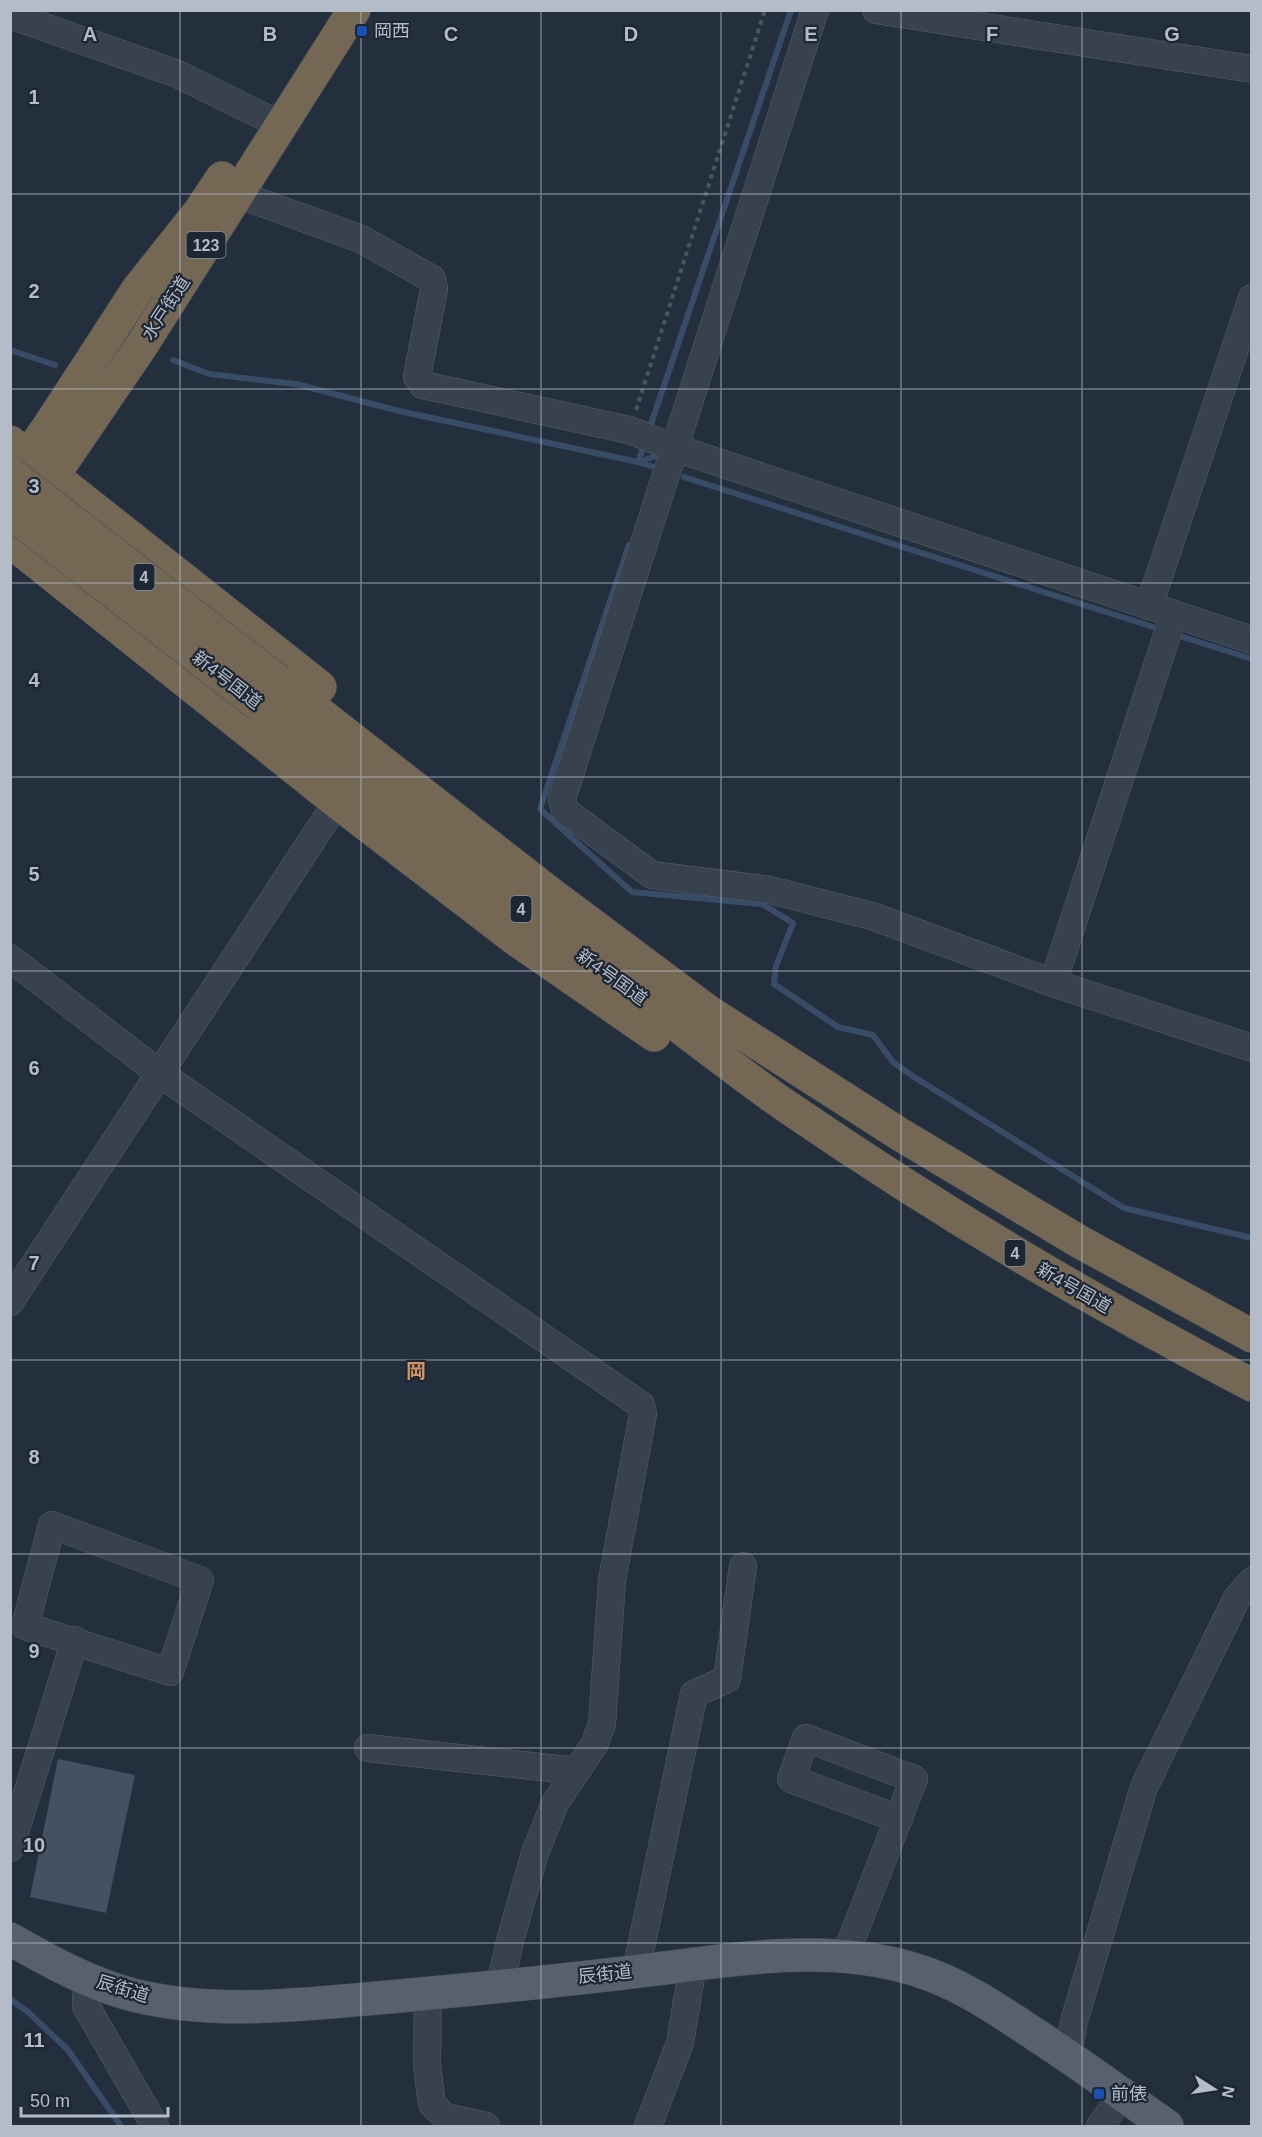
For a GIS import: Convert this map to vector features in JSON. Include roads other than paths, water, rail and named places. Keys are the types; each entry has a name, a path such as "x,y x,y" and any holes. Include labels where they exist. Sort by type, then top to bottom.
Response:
{"highway":[{"name":"水戸街道","path":"23,466 142,345 237,194 272,120 331,10"},
{"name":"水戸街道","path":"10,540 23,466 138,289 272,120 354,10"},
{"name":"新4号国道","path":"23,466 269,693 532,918 787,1107 928,1200 1053,1277 1164,1340 1251,1385"},
{"path":"23,466 714,995 807,1074"},
{"name":"新4号国道","path":"10,512 551,894 690,998 901,1135 1080,1242 1251,1336"},
{"path":"10,540 337,802 514,938 682,1054 787,1107"}],"main road":[{"name":"辰街道","path":"10,1939 87,1978 131,1994 169,2002 242,2008 428,1993 756,1957 845,1956 913,1969 952,1983 983,2000 1068,2056 1167,2127"}],"street":[{"path":"815,10 562,799 565,811 652,875 770,890 872,916 1053,983 1251,1048"},
{"path":"876,10 1251,69"},
{"path":"10,15 175,73 272,120"},
{"path":"237,194 361,239 432,279 434,289 417,377 423,385 629,430 675,448 1251,640"},
{"path":"1053,983 1251,297"},
{"path":"10,1302 337,802"},
{"path":"10,958 159,1073 641,1405 643,1414 612,1580 602,1724 594,1745 555,1803 535,1853 500,1985"},
{"path":"51,1525 200,1580 170,1672 75,1640 25,1626 51,1525"},
{"path":"636,1971 694,1694 727,1679 743,1566"},
{"path":"1068,2056 1074,2021 1144,1787 1163,1744 1237,1598 1251,1583"},
{"path":"10,1848 75,1640"},
{"path":"368,1748 577,1771"},
{"path":"845,1956 899,1819"},
{"path":"648,2127 680,2043 693,1964"},
{"path":"87,1978 86,2006 155,2127"},
{"path":"428,1993 427,2066 432,2104 445,2116 486,2127"},
{"path":"1100,2127 1122,2095"}],"waterway":[{"path":"649,430 791,10"},
{"path":"10,350 55,365"},
{"path":"173,360 209,374 296,384 399,411 657,468"},
{"path":"638,462 645,442"},
{"path":"638,462 665,453"},
{"path":"684,477 1153,627"},
{"path":"629,545 540,809 632,892 762,904 793,923 776,966 774,984 838,1027 873,1035 893,1062 911,1075 1124,1208 1252,1238"},
{"path":"1183,637 1252,659"},
{"path":"10,1999 28,2012 68,2050 121,2126"}],"place":[{"name":"岡西","path":"362,31"},
{"name":"前俵","path":"1099,2094"}],"district":[{"name":"岡","path":"416,1371"}]}
